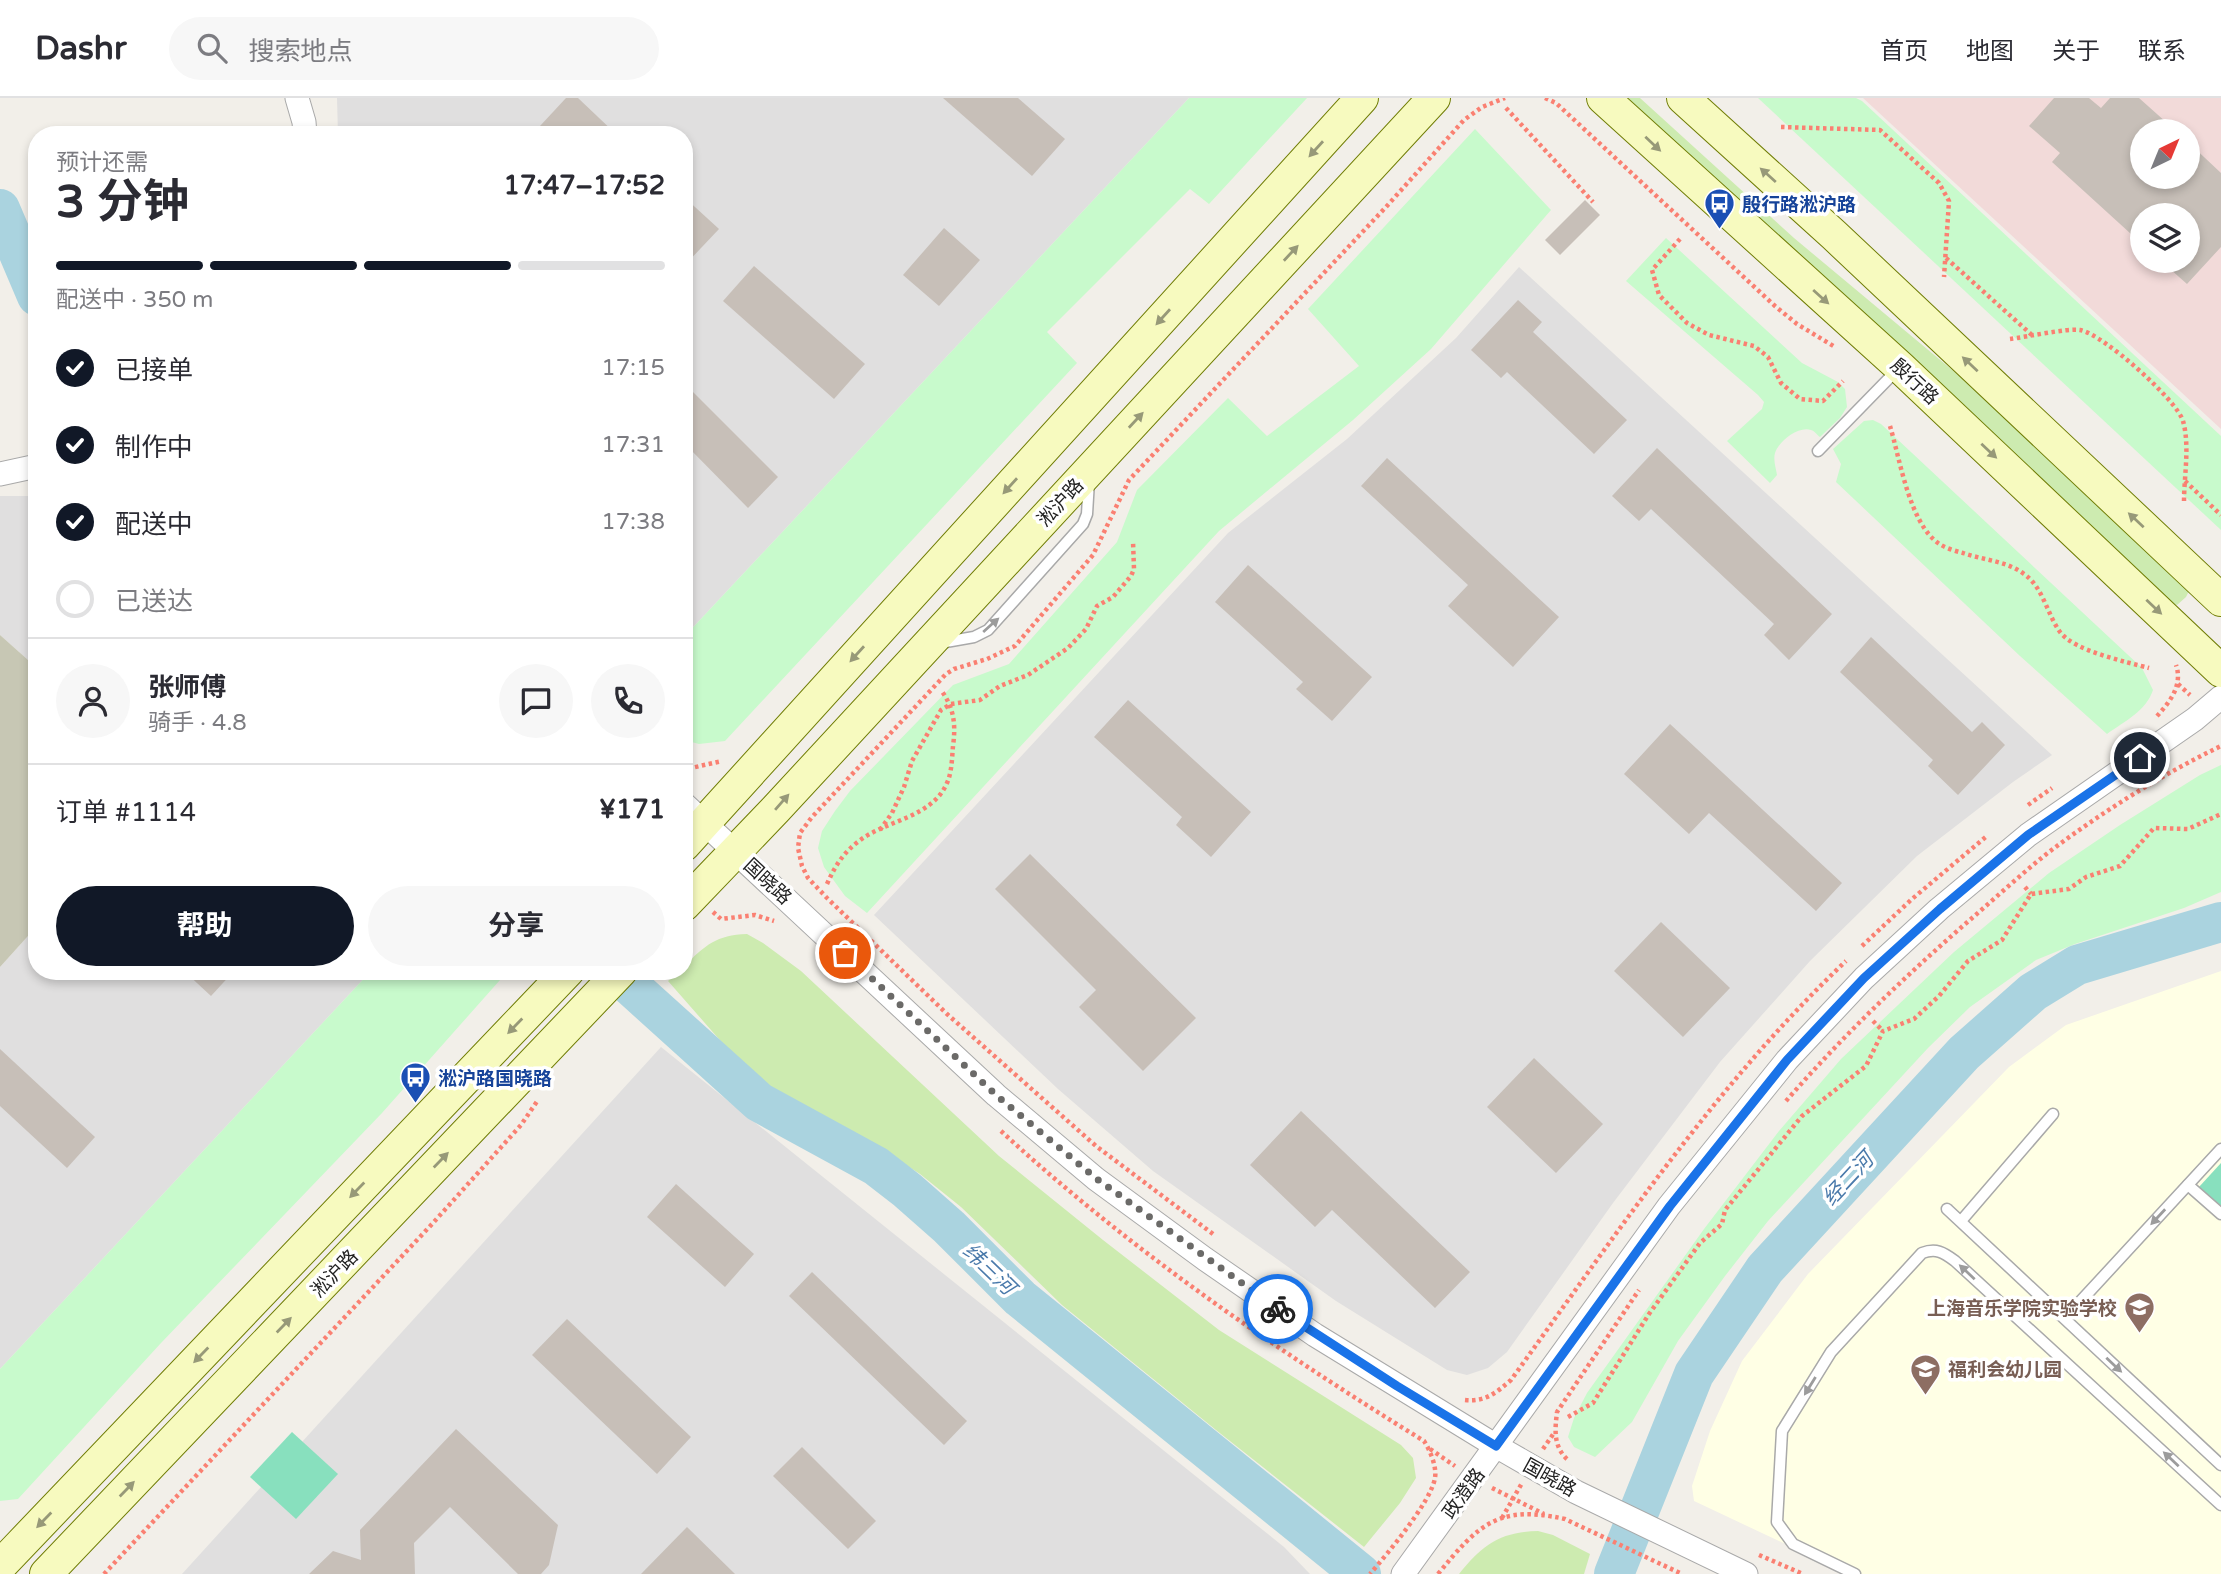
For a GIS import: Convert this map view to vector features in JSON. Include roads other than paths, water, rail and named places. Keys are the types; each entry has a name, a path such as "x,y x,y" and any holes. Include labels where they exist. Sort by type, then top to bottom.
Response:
{"main road":[{"path":"693,822 1362,98"},
{"name":"淞沪路","path":"693,896 1434,98"},
{"name":"殷行路","path":"1603,98 1900,367 2221,671"},
{"path":"1683,98 1834,235 2221,600"},
{"name":"淞沪路","path":"0,1566 559,980"},
{"name":"淞沪路","path":"46,1574 613,980"}],"street":[{"path":"297,98 304,126"},
{"path":"0,474 28,468"},
{"name":"政澄路","path":"1404,1572 1670,1206 1787,1060 1864,978 2028,835 2195,719 2221,697"},
{"name":"国晓路","path":"693,825 736,852 996,1095 1097,1179 1205,1259 1315,1335 1496,1446 1577,1492 1746,1574"}],"lane":[{"path":"1818,451 1900,367"},
{"path":"1961,1221 2053,1114"},
{"path":"2064,1318 2221,1149"},
{"path":"2188,1185 2221,1214"},
{"path":"1947,1209 2221,1465"},
{"path":"1855,1574 1793,1544 1777,1522 1782,1431 1831,1352 1922,1253 1931,1250 1938,1250 1955,1261 2221,1505"}],"waterway":[{"name":"纬三河","path":"0,209 28,275"},
{"name":"经二河","path":"1614,1574 1694,1374 1765,1269 1964,1053 2033,992 2077,965 2221,922"},
{"name":"纬三河","path":"624,980 759,1102 876,1166 907,1190 949,1227 1020,1298 1361,1574"}],"place":[{"name":"殷行路淞沪路","path":"1719,231"},
{"name":"淞沪路国晓路","path":"415,1105"},
{"name":"上海音乐学院实验学校","path":"2140,1335"},
{"name":"福利会幼儿园","path":"1925,1396"}]}
